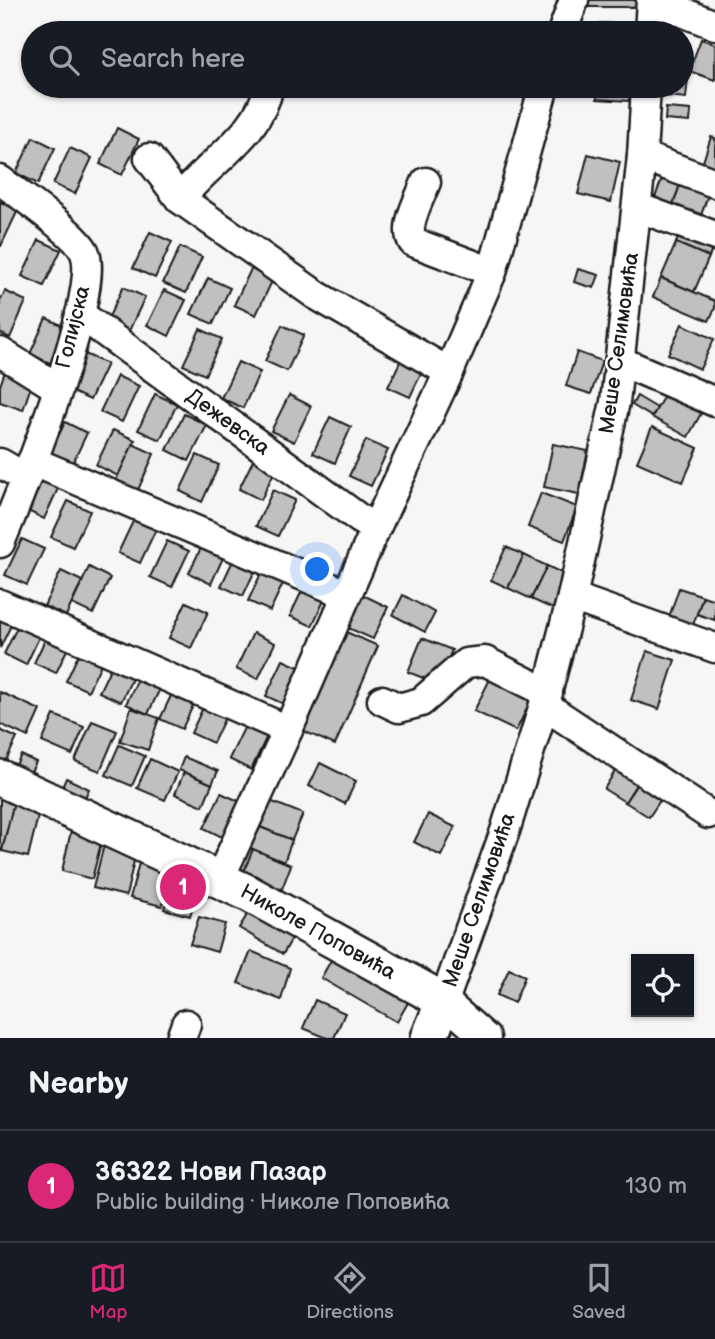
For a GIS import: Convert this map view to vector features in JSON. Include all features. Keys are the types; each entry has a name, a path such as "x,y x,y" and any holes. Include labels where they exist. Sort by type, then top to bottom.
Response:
{"main road":[{"name":"Николе Поповића","path":"0,778 219,880 443,1001"},
{"name":"Меше Селимовића","path":"429,1038 443,1001"}],"street":[{"path":"566,21 573,0"},
{"path":"650,21 652,0 715,25"},
{"path":"180,199 196,178 235,145 266,98"},
{"path":"219,880 492,272 541,98"},
{"name":"Меше Селимовића","path":"486,1038 443,1001 505,831 546,699 572,597 614,402 637,207 645,98"},
{"path":"642,156 715,183"},
{"path":"149,158 180,199 316,295 449,372"},
{"name":"Голијска","path":"0,180 74,239 85,251 87,267 80,314 58,388 0,543"},
{"path":"426,182 410,228 413,243 492,272"},
{"path":"637,207 715,236"},
{"name":"Дежевска","path":"80,314 375,530"},
{"name":"Голијска","path":"0,352 58,388"},
{"path":"620,361 715,402"},
{"path":"0,463 29,470 346,594"},
{"path":"572,597 715,648"},
{"path":"0,604 288,730"},
{"path":"382,700 399,708 421,702 466,663 485,661 546,699 708,814"}],"building":[{"path":"588,0 637,0 637,7 588,7"},
{"path":"701,39 715,44 715,80 694,73 694,58"},
{"path":"597,98 629,98 629,101"},
{"path":"666,108 691,110 690,122 665,120"},
{"path":"117,128 139,139 122,175 100,164"},
{"path":"33,137 55,148 38,184 16,173"},
{"path":"711,137 715,138 715,170 702,165"},
{"path":"70,148 92,158 75,194 53,184"},
{"path":"588,154 620,162 611,202 578,194"},
{"path":"663,176 681,182 671,210 653,203"},
{"path":"681,182 709,192 698,224 670,214"},
{"path":"0,202 18,210 1,246 0,246"},
{"path":"150,232 172,242 155,278 133,268"},
{"path":"680,233 713,247 709,257 676,243"},
{"path":"39,240 61,250 44,286 22,276"},
{"path":"676,243 709,257 694,292 661,278"},
{"path":"180,247 202,257 186,293 163,283"},
{"path":"251,269 273,279 256,315 234,305"},
{"path":"578,269 599,275 594,288 574,282"},
{"path":"208,278 230,288 213,324 191,314"},
{"path":"661,278 715,301 709,321 653,297"},
{"path":"123,287 145,297 128,333 106,323"},
{"path":"164,290 186,300 169,336 147,325"},
{"path":"5,291 26,301 10,338 0,333 0,301"},
{"path":"46,318 68,328 52,364 30,354"},
{"path":"682,324 714,339 700,369 668,354"},
{"path":"282,325 304,335 287,371 265,361"},
{"path":"200,329 222,339 205,375 183,365"},
{"path":"405,351 427,361 410,397 388,387"},
{"path":"577,352 602,361 591,394 566,386"},
{"path":"85,354 107,364 90,400 68,390"},
{"path":"238,362 260,372 243,408 221,398"},
{"path":"6,368 34,377 23,410 0,402 0,386"},
{"path":"117,376 139,386 122,422 100,412"},
{"path":"667,390 703,410 688,437 652,417"},
{"path":"155,394 177,404 160,440 138,430"},
{"path":"289,395 311,406 294,442 271,431"},
{"path":"637,396 657,408 652,417 632,405"},
{"path":"184,414 207,425 189,461 167,450"},
{"path":"330,417 351,427 335,463 313,453"},
{"path":"65,422 87,433 70,469 48,458"},
{"path":"652,427 698,448 683,482 637,462"},
{"path":"113,430 135,440 118,476 96,465"},
{"path":"366,440 388,450 371,486 349,476"},
{"path":"133,444 154,454 138,490 116,480"},
{"path":"553,444 588,451 579,494 544,487"},
{"path":"256,454 278,464 261,500 239,489"},
{"path":"197,455 219,465 202,502 180,491"},
{"path":"39,472 61,482 44,519 22,508"},
{"path":"273,490 295,500 278,536 256,526"},
{"path":"541,493 577,507 564,541 528,527"},
{"path":"68,501 90,511 73,547 51,537"},
{"path":"135,517 157,527 140,563 118,553"},
{"path":"206,537 228,547 211,584 189,573"},
{"path":"22,539 44,549 27,585 5,575"},
{"path":"167,541 189,551 172,587 150,577"},
{"path":"506,547 524,555 508,588 491,580"},
{"path":"238,550 260,560 243,596 221,586"},
{"path":"524,555 547,566 531,599 508,588"},
{"path":"265,565 287,575 270,611 248,601"},
{"path":"547,566 568,576 553,609 531,599"},
{"path":"89,567 110,578 93,614 72,604"},
{"path":"61,571 82,581 66,616 44,606"},
{"path":"307,580 329,590 312,626 290,616"},
{"path":"679,588 703,596 692,628 668,620"},
{"path":"361,594 388,607 373,639 346,627"},
{"path":"403,595 435,613 425,632 393,615"},
{"path":"703,596 715,600 715,620 697,614"},
{"path":"186,602 208,612 191,648 169,638"},
{"path":"0,612 14,619 0,648"},
{"path":"21,619 43,629 26,665 4,654"},
{"path":"51,627 73,637 56,673 34,663"},
{"path":"344,631 378,646 335,745 301,730"},
{"path":"253,633 275,643 258,679 236,669"},
{"path":"422,638 452,650 438,684 408,672"},
{"path":"83,645 105,656 88,691 66,681"},
{"path":"647,651 675,660 659,709 631,700"},
{"path":"116,656 138,666 121,702 99,692"},
{"path":"283,660 305,670 288,706 266,696"},
{"path":"143,668 165,678 148,714 126,704"},
{"path":"493,673 534,694 516,731 474,711"},
{"path":"177,683 199,693 182,729 160,719"},
{"path":"0,692 40,710 28,737 0,724"},
{"path":"208,697 230,707 213,743 191,733"},
{"path":"131,708 159,718 148,750 120,741"},
{"path":"54,715 84,727 72,755 42,742"},
{"path":"92,721 117,731 100,771 75,761"},
{"path":"246,724 268,734 251,770 229,759"},
{"path":"0,730 17,738 2,769 0,768"},
{"path":"119,745 145,756 132,786 106,775"},
{"path":"21,755 36,762 26,781 12,773"},
{"path":"184,757 218,771 212,784 179,770"},
{"path":"150,759 178,772 165,800 137,788"},
{"path":"320,763 356,781 345,804 309,786"},
{"path":"619,765 640,778 625,802 604,789"},
{"path":"184,772 212,784 203,806 175,794"},
{"path":"643,775 667,790 649,817 625,802"},
{"path":"66,778 89,789 82,803 60,792"},
{"path":"221,793 243,803 226,839 204,828"},
{"path":"0,794 15,798 2,851 0,850"},
{"path":"15,798 41,804 28,857 2,851"},
{"path":"265,799 303,814 292,840 255,825"},
{"path":"428,814 455,827 441,856 414,842"},
{"path":"255,825 292,840 284,862 246,847"},
{"path":"71,831 102,839 92,879 62,871"},
{"path":"104,845 136,852 126,896 93,888"},
{"path":"253,849 291,865 280,894 241,878"},
{"path":"141,855 173,863 162,906 130,898"},
{"path":"175,871 201,878 190,916 164,909"},
{"path":"252,907 295,933 283,954 239,928"},
{"path":"199,917 225,924 217,952 190,944"},
{"path":"251,951 290,968 281,1000 238,983"},
{"path":"334,955 410,999 397,1022 321,978"},
{"path":"509,969 525,976 514,1003 497,995"},
{"path":"315,1000 345,1013 334,1038 327,1038 303,1028"}],"place":[{"name":"36322 Нови Пазар","path":"183,887"}]}
